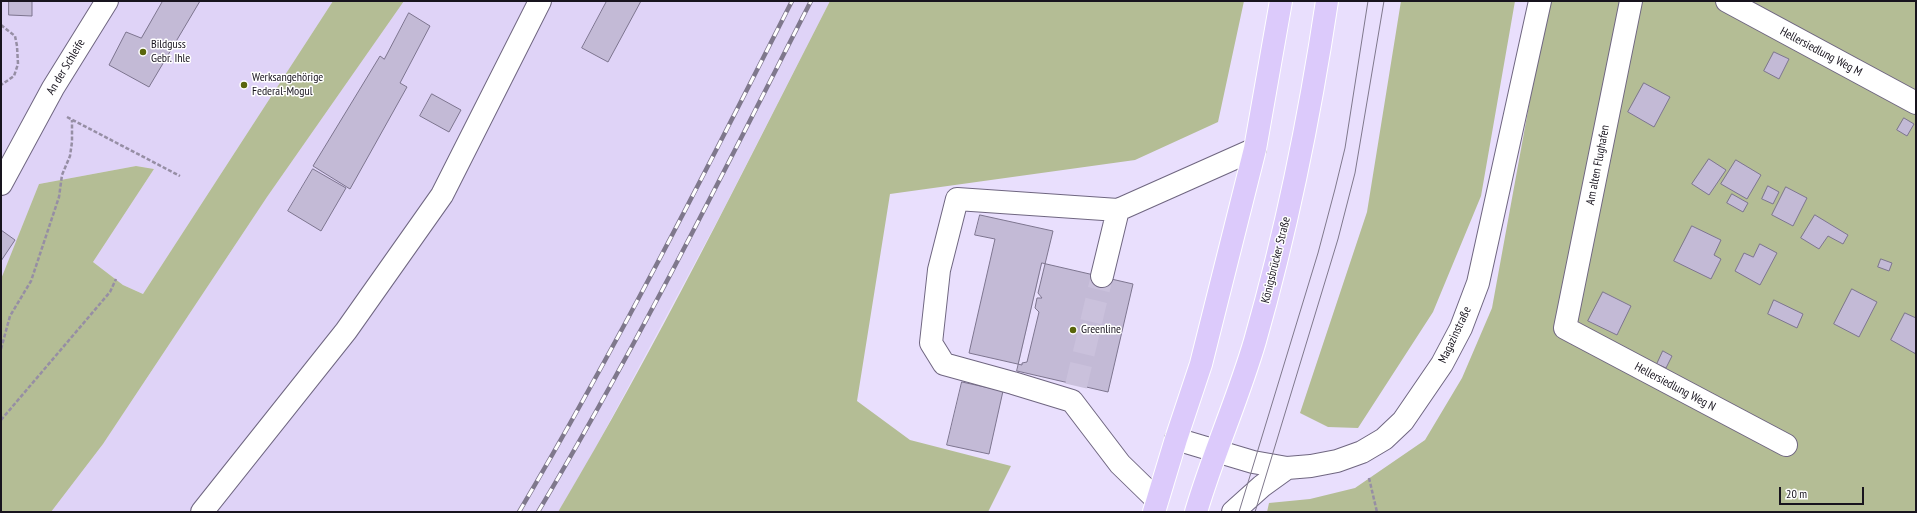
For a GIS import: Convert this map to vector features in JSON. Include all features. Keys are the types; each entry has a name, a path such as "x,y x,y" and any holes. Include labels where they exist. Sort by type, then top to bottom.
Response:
{"main road":[{"path":"1156,506 1201,364 1255,149 1281,1"},
{"name":"Königsbrücker Straße","path":"1196,512 1255,342 1290,206 1319,53 1327,1"}],"street":[{"name":"An der Schleife","path":"2,179 29,134 44,104 107,1"},
{"path":"202,512 346,331 442,195 540,1"},
{"name":"Magazinstraße","path":"1176,439 1253,462 1287,468 1311,466 1337,461 1362,452 1384,438 1403,421 1442,364 1461,328 1478,283 1540,1"},
{"name":"Am alten Flughafen","path":"1565,328 1631,1"},
{"name":"Hellersiedlung Weg M","path":"1727,1 1916,102"},
{"path":"1156,506 1120,464 1074,394 1013,383 944,364 931,343 939,270 957,199 1118,210 1255,149"},
{"path":"1102,276 1118,210"},
{"name":"Hellersiedlung Weg N","path":"1565,328 1786,446"},
{"path":"1233,512 1262,486 1287,468"}],"path":[{"path":"1,25 15,36 18,46 18,64 14,76 1,85"},
{"path":"44,104 180,176"},
{"path":"1,349 10,316 31,281 59,197 62,175 71,149 72,120"},
{"path":"1,420 110,292 116,279"},
{"path":"1362,452 1377,512"}],"shaded area":[{"path":"1,1 333,1 143,294 123,285 93,262 154,169 136,166 39,184 1,279"},
{"path":"404,1 830,1 721,214 588,462 558,512 51,512 103,444 267,197"}],"green space":[{"path":"333,1 404,1 267,197 103,444 51,512 1,512 1,279 39,184 136,166 154,169 93,262 123,285 143,294"},
{"path":"830,1 1244,1 1218,122 1135,160 890,194 857,401 910,440 1011,466 988,512 558,512 595,449 664,323"},
{"path":"1401,1 1515,1 1481,196 1433,312 1358,428 1328,427 1300,413 1367,212"},
{"path":"1548,1 1916,1 1916,512 1267,512 1269,503 1310,499 1355,488 1425,440 1462,378 1492,308"}],"building":[{"path":"9,1 32,1 32,16 9,15"},
{"name":"Bildguss Gebr. Ihle","path":"163,1 200,1 149,87 109,65 126,32 141,38"},
{"path":"607,1 641,1 608,62 582,48"},
{"path":"409,13 430,26 400,83 407,87 350,189 313,166 380,56 384,59"},
{"path":"1774,52 1789,59 1779,79 1764,71"},
{"path":"1644,83 1670,97 1654,127 1628,112"},
{"path":"432,94 461,110 449,132 420,116"},
{"path":"1904,118 1914,124 1907,136 1897,130"},
{"path":"1709,159 1726,170 1709,195 1692,184"},
{"path":"1736,160 1761,175 1747,199 1721,184"},
{"path":"313,169 346,188 321,231 288,211"},
{"path":"1768,186 1779,192 1773,204 1762,199"},
{"path":"1786,187 1807,198 1793,226 1772,215"},
{"path":"1732,194 1748,203 1743,212 1727,203"},
{"path":"980,215 1053,231 1038,293 1042,298 1037,298 1035,308 1039,312 1027,362 1022,363 1022,365 969,353 995,239 975,235"},
{"path":"1815,215 1848,235 1843,244 1828,236 1819,249 1801,238"},
{"path":"1692,226 1721,240 1714,255 1721,259 1711,279 1674,261"},
{"path":"1,230 15,240 1,261"},
{"path":"1760,244 1777,253 1760,285 1735,271 1744,253 1753,257"},
{"path":"1881,259 1892,263 1889,271 1878,267"},
{"path":"1042,263 1133,284 1108,392 1017,371"},
{"path":"1852,289 1877,302 1859,337 1834,324"},
{"path":"1603,292 1631,306 1617,335 1588,321"},
{"path":"1774,300 1803,314 1797,328 1768,314"},
{"path":"1905,313 1916,318 1916,354 1891,340"},
{"path":"1663,351 1672,356 1666,368 1657,364"},
{"path":"962,382 1003,391 989,454 947,445"}],"tunnel":[{"path":"1076,386 1102,276"}],"tram line":[{"path":"1239,512 1318,253 1335,189 1345,148 1368,1"},
{"path":"1255,512 1338,239 1355,173 1384,1"}],"railway":[{"path":"519,512 626,323 792,1"},
{"path":"538,512 645,323 811,1"}],"place":[{"name":"Bildguss Gebr. Ihle","path":"143,52"},
{"name":"Werksangehörige Federal-Mogul","path":"244,85"},
{"name":"Greenline","path":"1073,330"}]}
